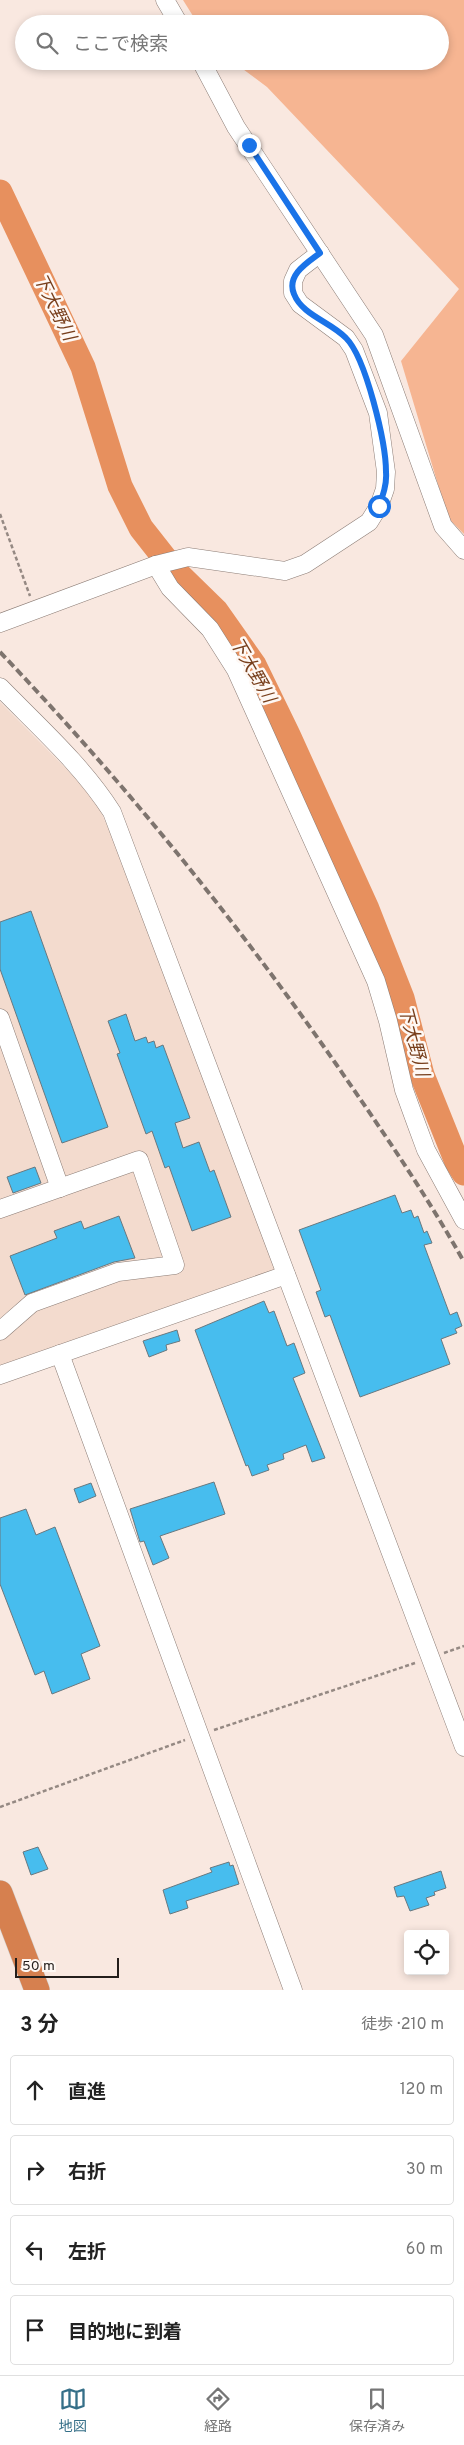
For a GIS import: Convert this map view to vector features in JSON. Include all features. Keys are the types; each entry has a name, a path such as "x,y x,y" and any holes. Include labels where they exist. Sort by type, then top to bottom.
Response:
{"highway":[{"path":"0,1893 36,1990"}],"street":[{"path":"165,0 174,15"},
{"path":"206,70 236,127 374,335 443,526 464,550"},
{"path":"0,623 156,565 188,557 285,571 305,564 369,522 379,506 385,489 386,472 378,413 354,350 346,338 300,304 293,293 292,281 298,270 320,253"},
{"path":"156,565 170,588 210,629 236,670 376,981 388,1021 404,1090 416,1123 426,1150 464,1220"},
{"path":"0,687 72,760 100,793 112,812 464,1747"},
{"path":"0,1018 60,1188"},
{"path":"0,1209 139,1160 175,1265 118,1272 32,1302 0,1331"},
{"path":"0,1375 286,1275"},
{"path":"60,1354 293,1990"}],"path":[{"path":"0,514 35,609"},
{"path":"430,1658 464,1646"}],"shaded area":[{"path":"183,0 464,0 464,534 448,518 401,361 459,289 267,87 244,70 449,70 449,15 192,15"},
{"path":"0,702 94,797 109,830 278,1270 0,1370"}],"building":[{"path":"31,911 108,1127 62,1143 0,969 0,922"},
{"path":"126,1014 135,1041 146,1037 148,1043 154,1041 156,1048 163,1045 190,1118 175,1123 183,1148 199,1142 210,1172 214,1170 231,1217 192,1231 169,1166 165,1168 152,1131 146,1134 117,1054 120,1053 108,1021"},
{"path":"35,1167 41,1183 13,1193 7,1177"},
{"path":"395,1195 402,1213 411,1210 414,1218 418,1216 424,1233 427,1231 432,1243 424,1245 450,1315 457,1312 462,1326 455,1329 457,1333 441,1339 450,1364 360,1397 330,1315 325,1317 316,1292 321,1290 299,1230"},
{"path":"119,1216 135,1258 114,1262 25,1295 10,1256 57,1238 54,1231 81,1221 84,1229"},
{"path":"264,1301 269,1313 274,1311 287,1346 294,1343 305,1373 293,1378 325,1458 312,1462 306,1445 283,1454 284,1459 267,1465 269,1470 252,1476 248,1465 246,1466 195,1330"},
{"path":"177,1330 180,1341 166,1345 167,1350 149,1357 143,1341"},
{"path":"214,1482 225,1514 160,1536 169,1558 153,1565 144,1541 140,1542 130,1509"},
{"path":"91,1483 96,1496 79,1503 74,1489"},
{"path":"26,1509 36,1535 55,1527 100,1646 81,1654 90,1679 52,1694 44,1671 35,1675 0,1584 0,1518"},
{"path":"38,1847 48,1869 31,1875 23,1852"},
{"path":"229,1862 230,1866 233,1865 239,1884 186,1901 188,1908 170,1914 163,1890 212,1872 210,1868"},
{"path":"441,1871 446,1888 434,1892 435,1895 426,1898 429,1905 410,1911 404,1896 397,1897 394,1887"}],"waterway":[{"name":"下大野川","path":"0,192 83,367 120,486 141,528 174,570 216,611 254,665 288,735 367,909 402,998 422,1075 457,1162 464,1173"}],"railway":[{"path":"0,652 90,750 176,852 258,956 386,1137 419,1187 464,1262"}],"route":[{"path":"249,145 320,253 298,270 292,281 293,293 300,304 346,338 354,350 378,413 386,472 385,489 379,506"}]}
